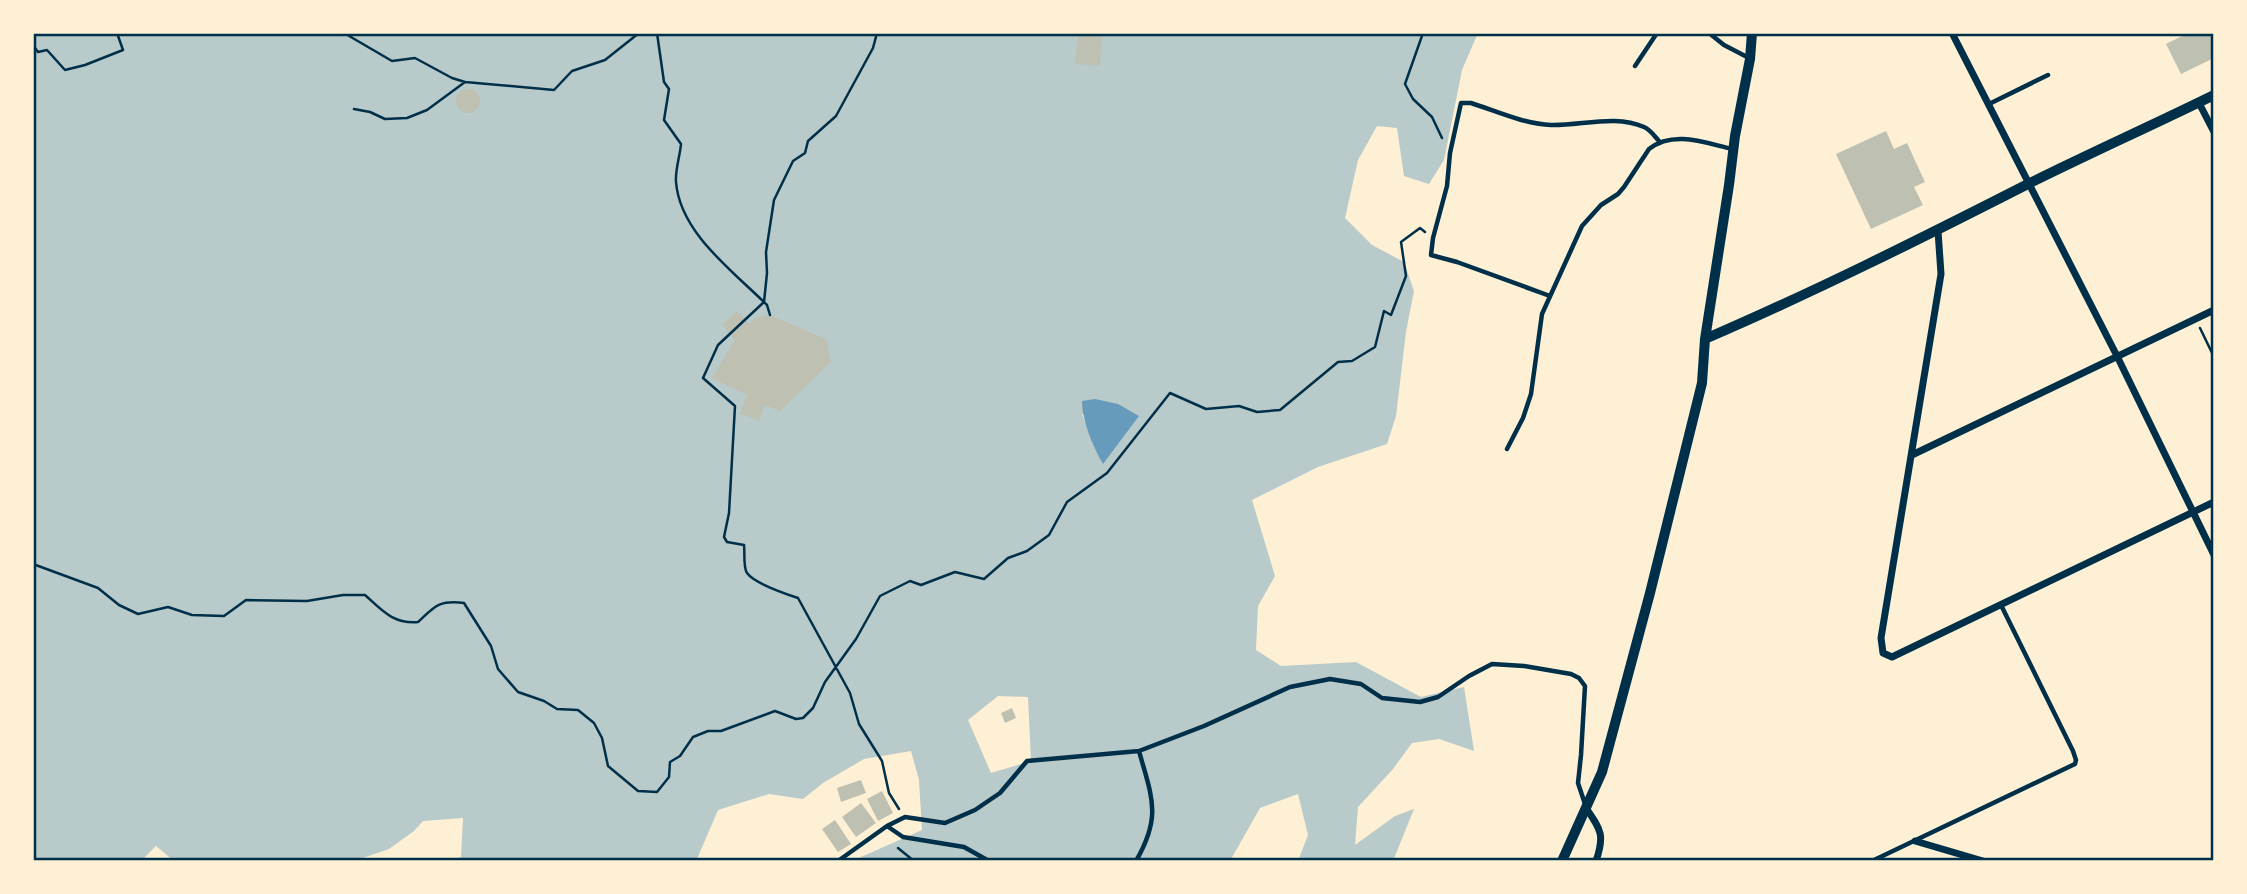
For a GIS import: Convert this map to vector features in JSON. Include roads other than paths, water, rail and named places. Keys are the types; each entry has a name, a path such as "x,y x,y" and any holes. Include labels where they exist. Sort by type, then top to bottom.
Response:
{"street":[{"path":"1562,861 1602,772 1702,383 1705,339 1752,33"},
{"path":"1952,33 2117,356 2214,555"},
{"path":"1705,339 1775,309 2214,96"},
{"path":"2199,103 2214,132"},
{"path":"1938,231 1941,274 1881,651 1892,657 2214,502"},
{"path":"1912,455 2214,310"},
{"path":"1587,808 1601,831 1601,844 1596,861"},
{"path":"1915,841 1983,861"}],"lane":[{"path":"1635,66 1657,33"},
{"path":"1709,33 1724,45 1750,59"},
{"path":"1989,104 2048,75"},
{"path":"1550,296 1432,255 1433,238 1447,186 1450,153 1461,103 1471,103 1550,125 1613,122 1632,124 1651,132 1660,142"},
{"path":"1507,449 1523,418 1531,394 1541,321 1582,226 1601,205 1618,194 1649,149 1660,142 1684,138 1733,149"},
{"path":"1872,861 2075,764 2073,751 2001,604"},
{"path":"838,861 887,826 905,817 944,823 975,810 1000,793 1027,761 1139,751 1204,726 1290,687 1330,679 1360,684 1382,698 1420,702 1438,697 1492,664 1524,666 1580,678 1585,687 1578,783 1587,808"},
{"path":"1136,861 1153,823 1153,800 1139,751"},
{"path":"887,826 903,837 964,847 989,861"}],"water":[{"path":"1095,399 1118,404 1139,416 1103,464 1089,434 1082,409 1082,401"}]}
